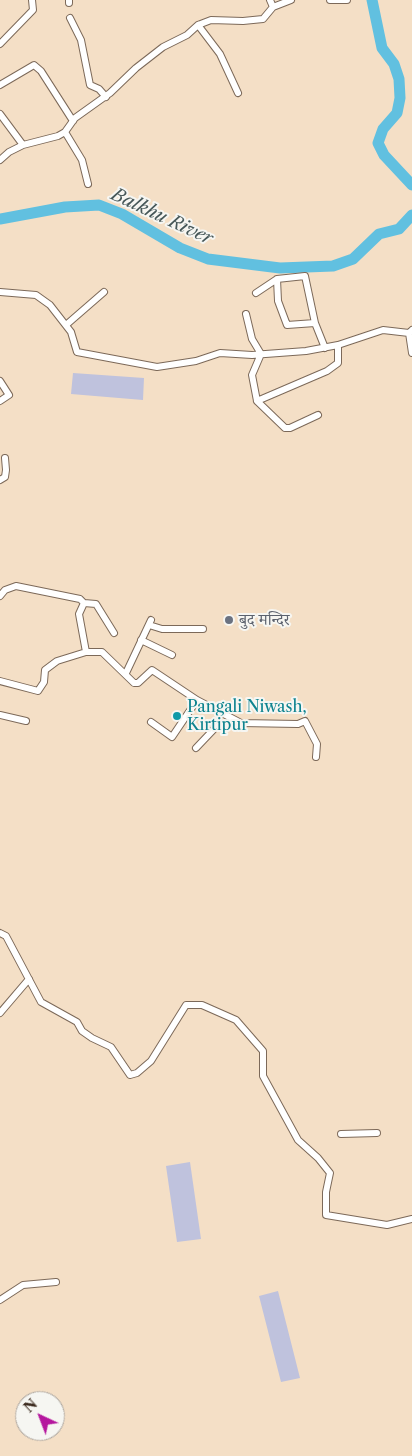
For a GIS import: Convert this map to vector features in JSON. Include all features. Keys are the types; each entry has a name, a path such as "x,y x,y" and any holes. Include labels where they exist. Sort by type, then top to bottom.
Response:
{"street":[{"path":"0,44 34,10 32,0"},
{"path":"270,0 273,7"},
{"path":"0,160 8,152 23,145 58,136 65,132 73,121 106,97 136,68 163,47 187,35 198,25 210,20 256,21 268,16 273,7 291,0"},
{"path":"330,0 347,0"},
{"path":"70,18 81,40 90,85 99,89 106,97"},
{"path":"198,25 220,54 238,93"},
{"path":"0,85 34,65 41,71 73,121"},
{"path":"0,114 23,145"},
{"path":"65,132 82,160 88,184"},
{"path":"256,293 277,280 305,276 315,323 325,348"},
{"path":"277,280 278,301 287,325 315,323"},
{"path":"0,292 36,295 50,305 71,332 77,352 157,366 196,361 220,353 261,354 325,348 383,330 410,332 412,353"},
{"path":"66,326 104,292"},
{"path":"246,314 252,339 261,354"},
{"path":"257,401 327,371 338,363 338,345"},
{"path":"261,354 252,375 257,401 285,428 290,428 318,415"},
{"path":"0,381 9,395 0,401"},
{"path":"0,480 5,477 5,458"},
{"path":"0,596 5,590 16,586 80,599 84,603 96,604 114,633"},
{"path":"84,603 79,614 86,652"},
{"path":"126,673 150,622 162,629 203,629"},
{"path":"141,640 172,655"},
{"path":"0,681 38,691 44,682 45,670 57,661 86,652 102,652 135,683 152,670 197,700 246,724 298,724 305,721 317,744 316,757"},
{"path":"151,722 172,737 197,700"},
{"path":"0,715 26,721"},
{"path":"196,748 216,727"},
{"path":"0,933 6,936 41,1002 77,1022 82,1031 92,1038 111,1047 130,1075 137,1073 151,1061 186,1005 202,1005 236,1020 263,1052 263,1076 298,1140 318,1158 330,1174 326,1192 326,1215 387,1225 412,1219"},
{"path":"0,1013 29,979"},
{"path":"341,1134 377,1133"},
{"path":"0,1300 23,1285 56,1282"}],"shaded area":[{"path":"73,373 144,378 143,400 71,394"},
{"path":"190,1162 201,1239 177,1242 166,1166"},
{"path":"278,1291 300,1378 281,1382 259,1296"}],"waterway":[{"name":"Balkhu River","path":"372,0 382,48 394,64 399,79 400,98 397,113 383,129 378,143 384,155 412,185"},
{"name":"Balkhu River","path":"0,219 65,207 99,205 122,214 180,248 208,259 280,268 333,266 353,259 379,234 399,229 412,215"}],"place":[{"name":"बुद मन्दिर","path":"229,620"},
{"name":"Pangali Niwash, Kirtipur","path":"177,716"}]}
